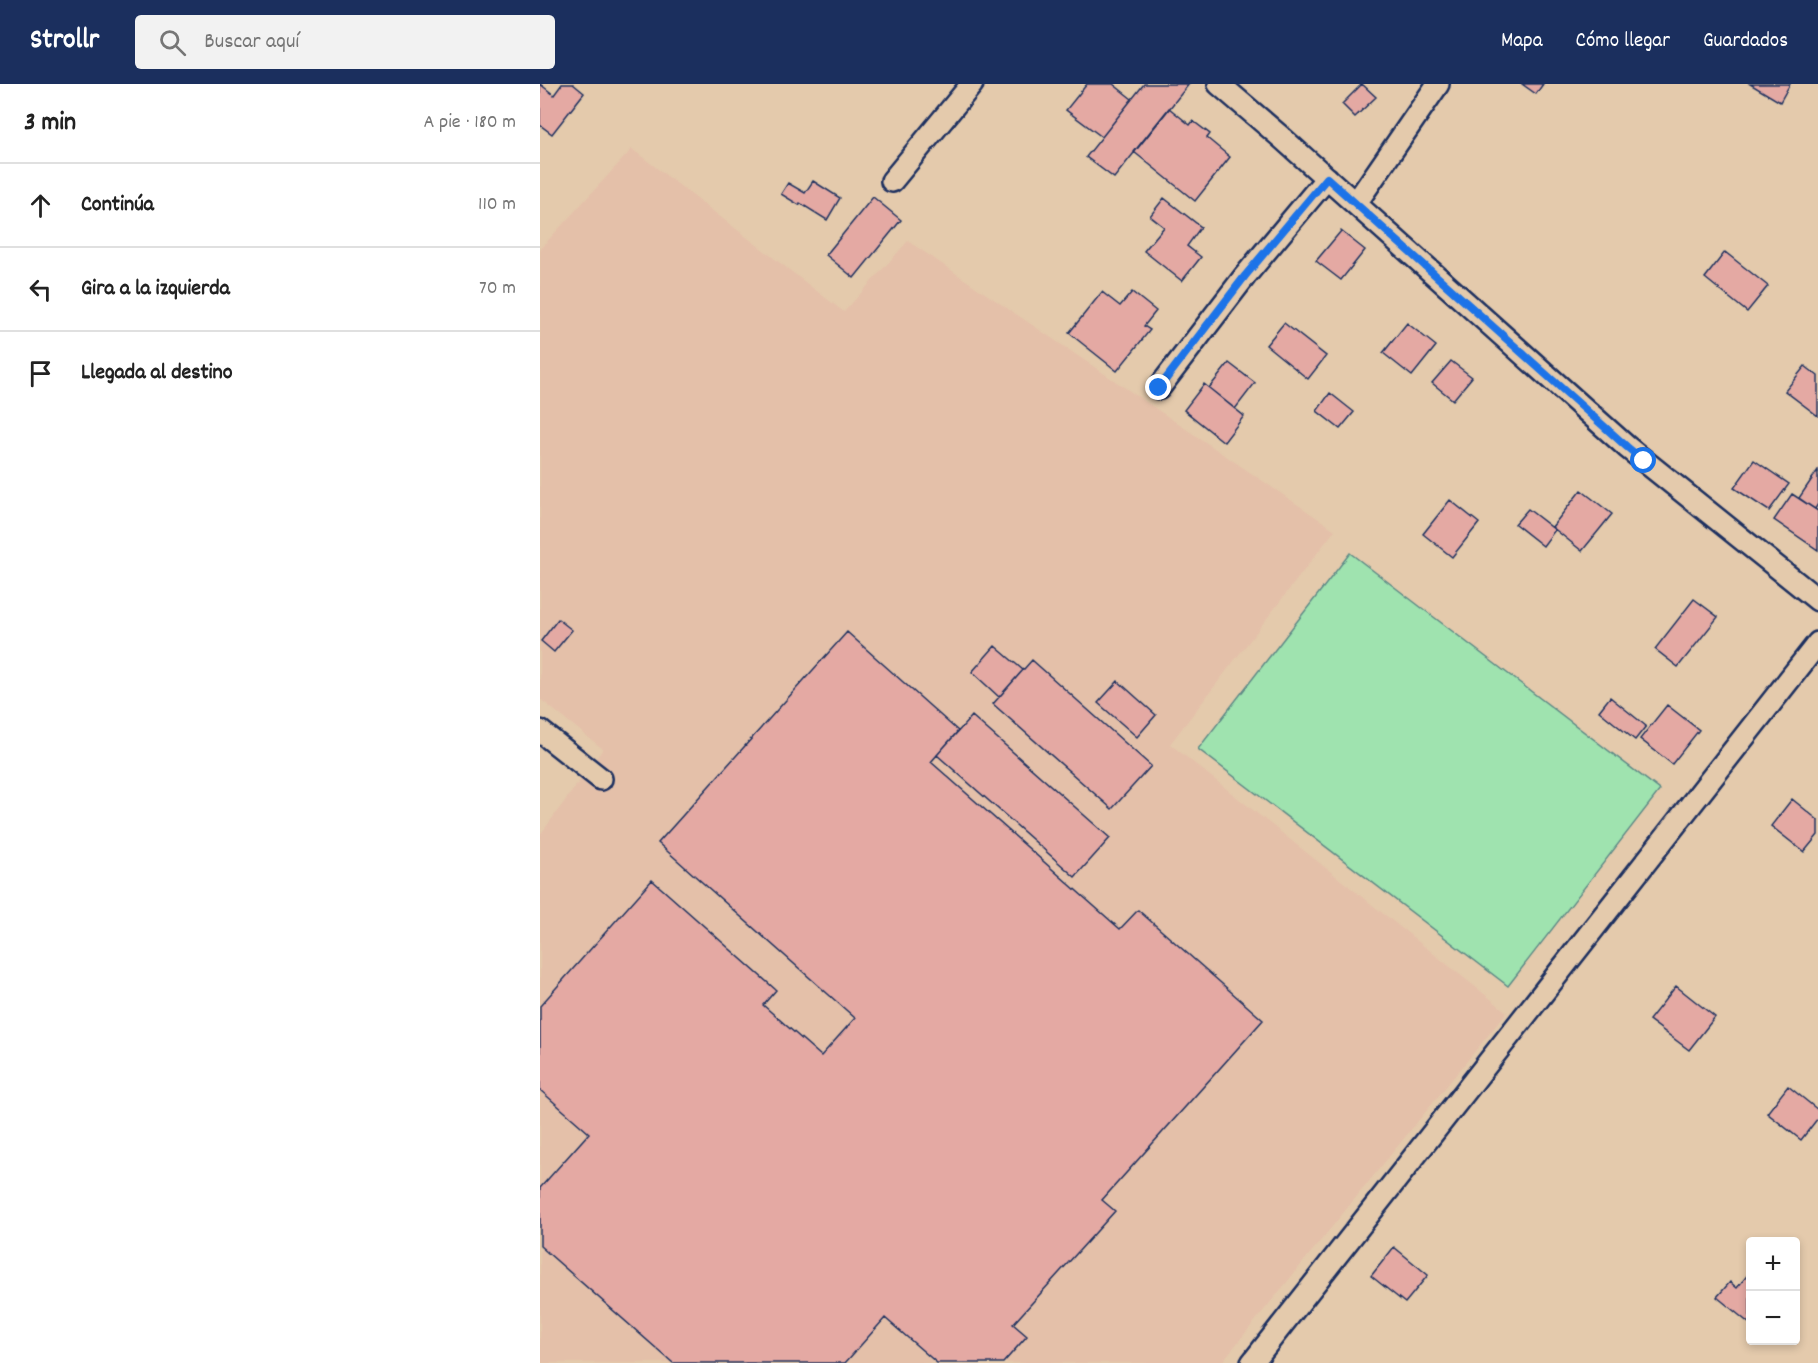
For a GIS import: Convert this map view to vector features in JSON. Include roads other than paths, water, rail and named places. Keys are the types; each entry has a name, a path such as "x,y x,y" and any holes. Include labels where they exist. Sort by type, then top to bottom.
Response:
{"street":[{"path":"892,181 972,84"},
{"path":"1219,84 1356,203 1627,447 1818,600"},
{"path":"1356,203 1438,84"},
{"path":"1159,388 1245,276 1327,178"},
{"path":"1252,1363 1818,643"},
{"path":"540,731 601,779"}]}
